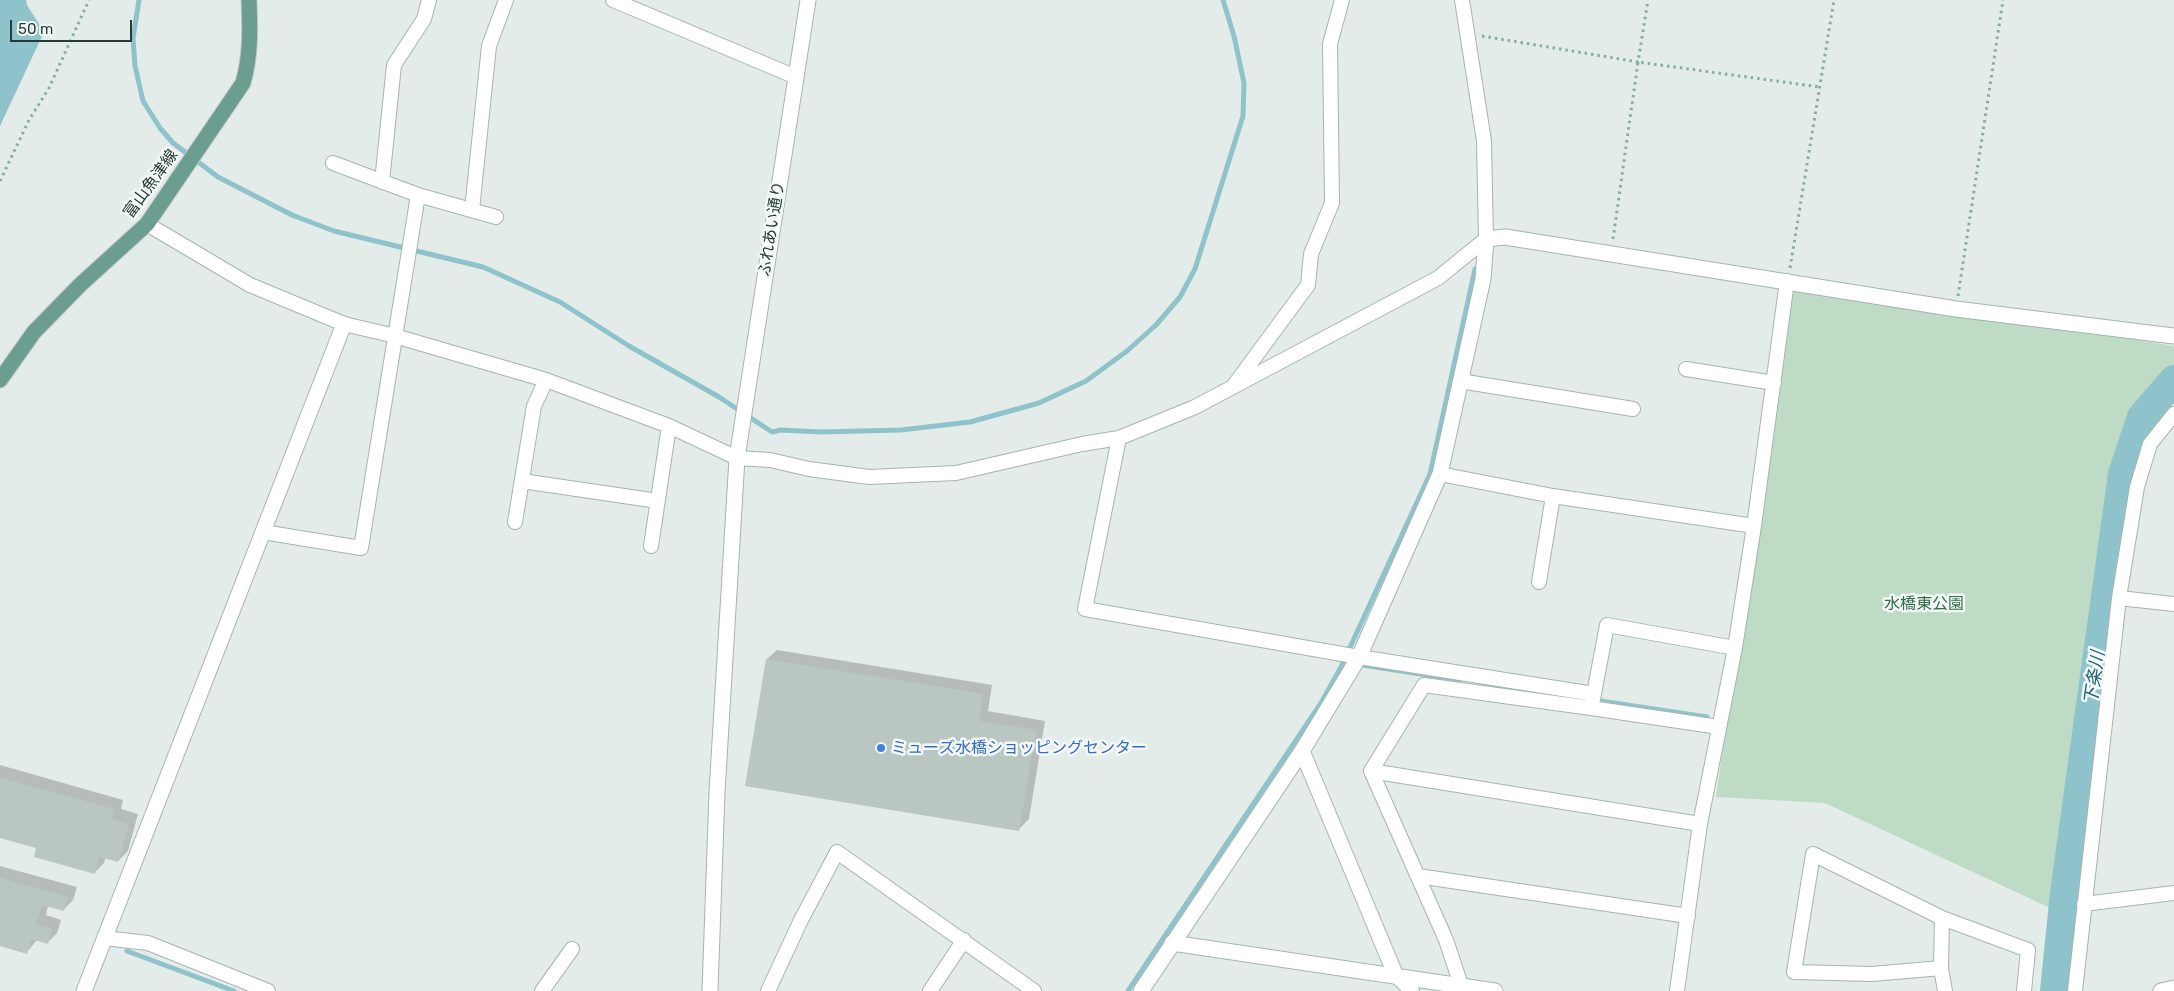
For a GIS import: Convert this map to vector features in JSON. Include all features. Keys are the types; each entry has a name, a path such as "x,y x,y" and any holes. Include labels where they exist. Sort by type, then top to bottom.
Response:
{"main road":[{"name":"富山魚津線","path":"0,380 34,332 80,285 147,224 243,83 249,62 249,0"}],"street":[{"path":"382,182 394,66 424,19 428,0"},
{"path":"472,210 489,46 506,0"},
{"path":"613,0 796,77"},
{"name":"ふれあい通り","path":"710,991 717,782 737,458 808,0"},
{"path":"1233,386 1308,284 1311,254 1332,203 1330,44 1342,0"},
{"path":"1142,991 1172,943 1302,751 1359,657 1440,474 1483,278 1486,239 1484,141 1462,0"},
{"path":"333,163 418,195 496,216"},
{"path":"263,532 361,548 418,195"},
{"path":"147,224 250,285 344,324 395,336 546,380 669,426 737,458 770,460 809,469 869,477 956,473 1082,444 1119,438 1195,407 1438,278 1486,239 1505,237 1956,309 2174,336"},
{"path":"1677,991 1700,824 1735,648 1788,281"},
{"path":"84,991 344,324"},
{"path":"1686,369 1774,383"},
{"path":"515,522 534,406 546,380"},
{"path":"1460,381 1633,409"},
{"path":"2075,991 2119,598 2139,478 2150,444 2174,414"},
{"path":"651,546 669,426"},
{"path":"1119,438 1085,609 1359,657 1720,727"},
{"path":"1440,474 1553,496 1754,526"},
{"path":"522,481 658,501"},
{"path":"1539,582 1553,496"},
{"path":"2119,598 2174,604"},
{"path":"1592,701 1607,624 1735,648"},
{"path":"1371,771 1424,685 1592,701"},
{"path":"1302,751 1396,976 1412,991"},
{"path":"1371,771 1700,824"},
{"path":"1371,771 1446,940 1461,985"},
{"path":"768,991 801,920 837,852 1034,991"},
{"path":"1942,968 1872,974 1794,972 1813,854 1942,918 2028,950 2024,991"},
{"path":"1418,876 1688,916"},
{"path":"2084,904 2174,893"},
{"path":"1942,918 1942,968 1945,991"},
{"path":"104,938 148,943 268,991"},
{"path":"930,991 964,940"},
{"path":"1172,943 1495,991"},
{"path":"542,991 572,949"},
{"path":"2161,991 2174,988"}],"path":[{"path":"0,180 29,120 49,88 89,0"},
{"path":"1611,253 1648,0"},
{"path":"1788,281 1834,0"},
{"path":"1956,309 2004,0"},
{"path":"1468,33 1638,62 1820,87"}],"green space":[{"name":"水橋東公園","path":"1787,281 2174,346 2174,380 2142,417 2123,474 2063,914 1825,803 1716,797"}],"water":[{"path":"0,0 26,0 27,5 44,32 0,126"}],"building":[{"path":"766,659 983,694 979,721 1036,730 1019,831 745,786"},
{"path":"0,778 114,809 112,819 129,824 118,862 99,857 95,874 34,857 36,848 0,838"},
{"path":"0,878 68,897 64,911 42,905 36,925 52,929 48,944 31,939 27,954 0,946"}],"waterway":[{"path":"139,0 133,38 135,66 143,101 160,128 173,143 218,177 292,215 334,231 483,267 560,302 629,346 719,397 772,432 781,430 821,432 901,430 970,422 1039,403 1086,381 1127,351 1156,325 1180,297 1195,269 1243,116 1244,83 1234,36 1223,0"},
{"path":"1128,991 1321,703 1340,669 1430,474 1475,269"},
{"name":"下条川","path":"2055,991 2065,893 2123,474 2142,417 2174,380"},
{"path":"1356,664 1459,680"},
{"path":"1594,700 1707,717"},
{"path":"127,951 234,991"}],"place":[{"name":"ミューズ水橋ショッピングセンター","path":"881,748"}]}
